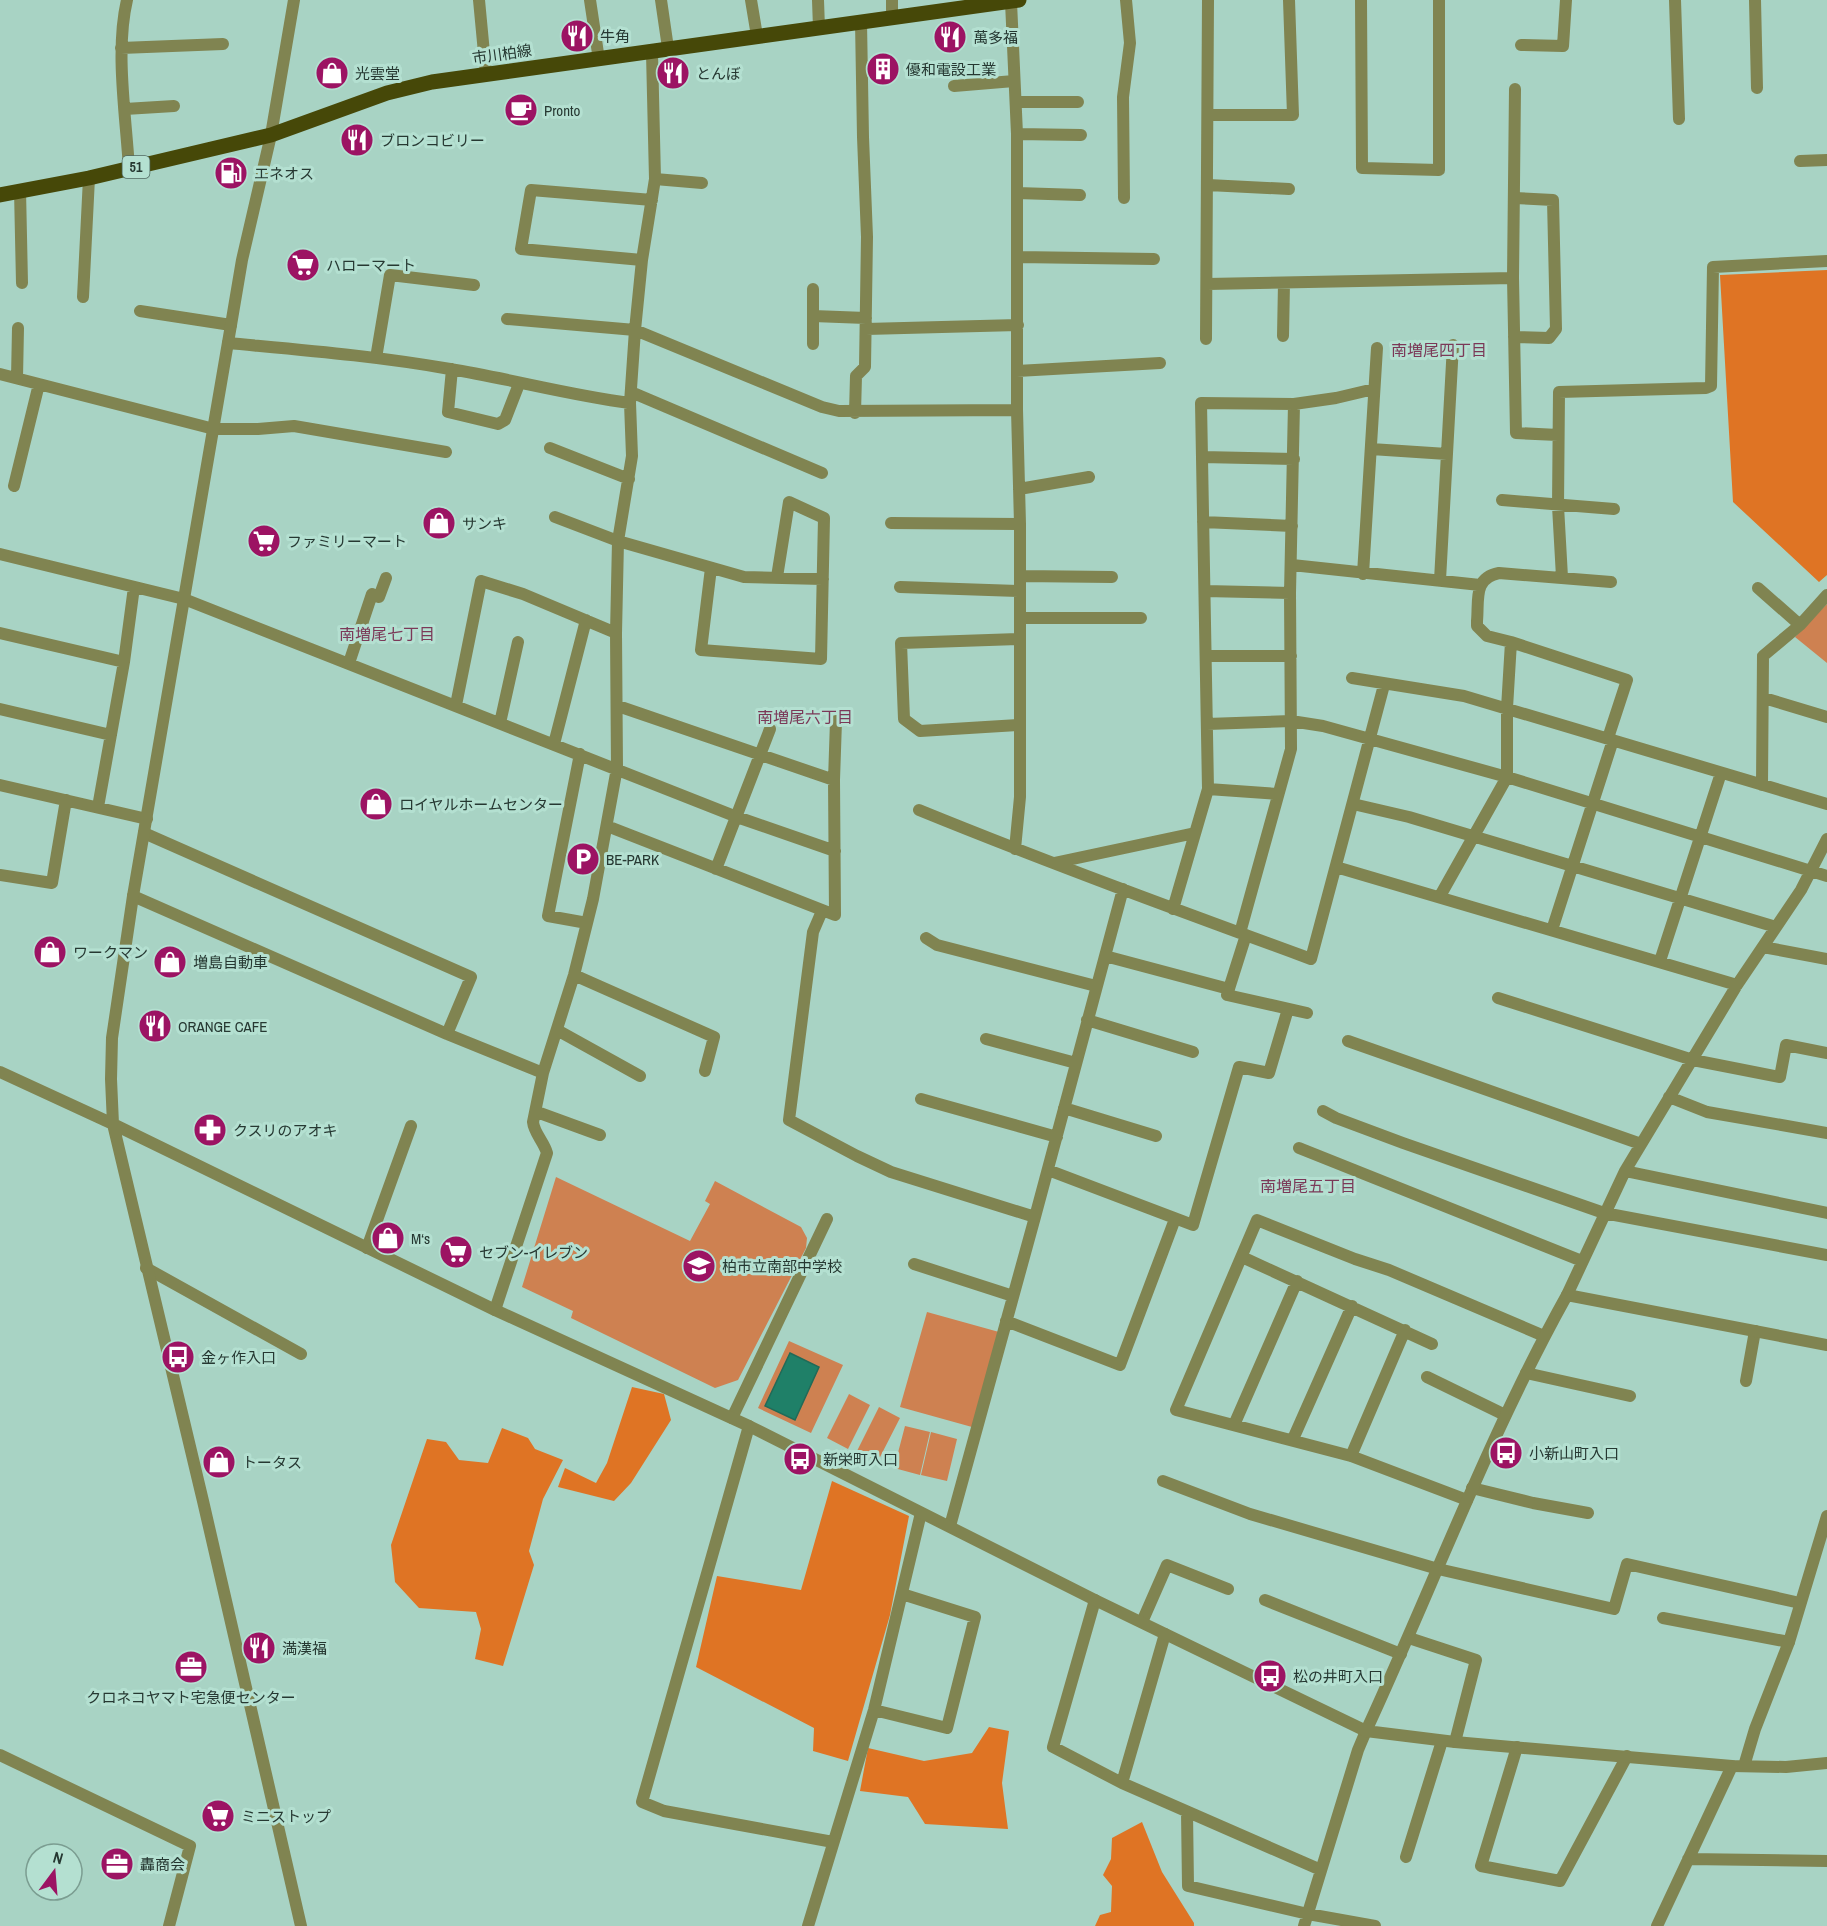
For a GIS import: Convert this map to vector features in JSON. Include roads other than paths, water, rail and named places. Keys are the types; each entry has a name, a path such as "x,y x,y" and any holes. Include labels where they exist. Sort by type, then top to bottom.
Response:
{"main road":[{"name":"市川柏線","path":"0,195 89,178 271,135 387,93 432,82 652,53 668,48 1017,0"}],"street":[{"path":"127,0 121,48 129,169"},
{"path":"294,0 271,135 242,260 133,896 112,1038 111,1079 112,1124 206,1512 301,1926"},
{"path":"479,0 486,74"},
{"path":"590,0 599,60"},
{"path":"661,0 668,48"},
{"path":"752,0 757,36"},
{"path":"818,0 819,28"},
{"path":"892,0 892,18"},
{"path":"1016,849 1020,797 1017,134 1014,81 1017,0"},
{"path":"1124,198 1124,97 1130,43 1126,0"},
{"path":"1206,339 1208,0"},
{"path":"1208,115 1293,115 1289,0"},
{"path":"1361,0 1362,168 1439,170 1439,0"},
{"path":"1521,45 1563,46 1566,0"},
{"path":"1675,0 1679,119"},
{"path":"1755,0 1757,88"},
{"path":"855,413 856,376 865,367 866,323 867,237 862,137 861,22"},
{"path":"121,48 223,44"},
{"path":"495,1310 547,1153 533,1128 543,1073 574,975 587,923 617,768 618,541 632,456 631,397 635,330 642,260 655,179 652,53"},
{"path":"954,86 1014,81"},
{"path":"1515,89 1513,278 1516,433 1558,435"},
{"path":"1016,102 1078,102"},
{"path":"125,109 174,106"},
{"path":"1017,134 1081,135"},
{"path":"1800,161 1827,160"},
{"path":"82,297 89,178"},
{"path":"655,179 702,183"},
{"path":"1208,185 1289,189"},
{"path":"20,190 22,283"},
{"path":"642,260 521,249 531,190 652,200"},
{"path":"1017,193 1080,195"},
{"path":"1514,198 1553,200 1556,330 1549,338 1514,337"},
{"path":"1018,257 1154,259"},
{"path":"1562,577 1558,506 1559,392 1696,389 1711,386 1713,267 1827,261"},
{"path":"376,358 390,275 474,285"},
{"path":"1207,284 1513,278"},
{"path":"1283,336 1284,283"},
{"path":"813,289 813,344"},
{"path":"140,311 231,325"},
{"path":"813,316 866,323 1018,325"},
{"path":"507,319 635,330 839,411 855,413 1017,410"},
{"path":"17,378 18,328"},
{"path":"228,343 376,358 452,369 584,397 631,397 822,472"},
{"path":"1440,580 1453,345"},
{"path":"1363,574 1377,348"},
{"path":"1017,371 1160,363"},
{"path":"452,369 448,412 498,424 505,420 519,384"},
{"path":"0,374 214,429 294,426 446,452"},
{"path":"14,486 39,384"},
{"path":"1173,909 1208,789 1201,403 1294,404 1336,398 1374,389"},
{"path":"1294,404 1290,593 1291,749 1227,994 1308,1013"},
{"path":"550,448 629,479"},
{"path":"1371,449 1447,454"},
{"path":"1202,457 1294,459"},
{"path":"1019,489 1089,477"},
{"path":"1502,500 1614,509"},
{"path":"711,568 701,650 821,659 824,518 789,502 777,577"},
{"path":"555,517 618,541 744,577 823,579"},
{"path":"1203,522 1293,526"},
{"path":"891,523 1020,524"},
{"path":"0,554 184,599 737,817 835,851"},
{"path":"1292,565 1480,585"},
{"path":"1552,930 1593,804 1626,680 1487,636 1477,626 1480,585 1489,575 1498,573 1611,582"},
{"path":"1020,576 1112,577"},
{"path":"349,663 372,594 379,597 386,578"},
{"path":"456,705 481,580 523,594 616,633"},
{"path":"98,807 124,662 134,587"},
{"path":"900,587 1020,591"},
{"path":"1758,588 1800,625"},
{"path":"1205,591 1290,593"},
{"path":"1762,785 1763,656 1800,625 1827,595"},
{"path":"1020,618 1142,618"},
{"path":"554,744 586,620"},
{"path":"0,633 124,662"},
{"path":"1019,725 920,731 904,719 901,643 1020,639"},
{"path":"500,723 518,642"},
{"path":"1440,896 1507,777 1507,708 1511,642"},
{"path":"1206,656 1291,657"},
{"path":"1352,678 1384,685 1464,696 1827,804"},
{"path":"919,810 1173,909 1311,959 1384,685"},
{"path":"1764,698 1827,717"},
{"path":"618,706 834,780"},
{"path":"0,709 111,735"},
{"path":"607,826 835,915 836,721"},
{"path":"1207,724 1291,721 1323,726 1507,777 1827,876"},
{"path":"716,869 770,729"},
{"path":"580,754 548,916 587,923"},
{"path":"1660,962 1721,773"},
{"path":"0,785 147,819"},
{"path":"1208,789 1278,794"},
{"path":"0,875 52,884 66,800"},
{"path":"1353,804 1409,817 1776,927"},
{"path":"144,833 471,977 447,1034"},
{"path":"1053,863 1195,833"},
{"path":"1306,1920 1358,1750 1505,1415 1567,1295 1625,1171 1737,985 1812,870 1827,839"},
{"path":"1336,867 1737,985"},
{"path":"950,1526 1123,889"},
{"path":"133,896 447,1034 543,1073"},
{"path":"822,911 813,932 789,1120 891,1172 1035,1217"},
{"path":"926,938 937,945 1096,986"},
{"path":"1763,947 1827,959"},
{"path":"1105,956 1229,988"},
{"path":"574,975 714,1037 705,1071"},
{"path":"1498,998 1693,1060 1780,1077 1786,1046 1827,1053"},
{"path":"1048,1170 1192,1226 1239,1067 1269,1073 1288,1009"},
{"path":"1087,1020 1192,1052"},
{"path":"557,1030 640,1076"},
{"path":"986,1039 1076,1063"},
{"path":"1348,1041 1641,1144"},
{"path":"0,1072 495,1310 749,1426 1095,1600 1366,1731 1449,1742 1738,1766 1786,1767 1827,1763"},
{"path":"1669,1097 1707,1112 1827,1132"},
{"path":"921,1099 1057,1137"},
{"path":"1064,1108 1156,1136"},
{"path":"1323,1111 1336,1119 1604,1213 1827,1255"},
{"path":"537,1112 600,1135"},
{"path":"367,1248 411,1126"},
{"path":"1299,1148 1582,1261"},
{"path":"1625,1171 1827,1213"},
{"path":"732,1418 827,1219"},
{"path":"1006,1322 1120,1365 1175,1219"},
{"path":"1467,1500 1351,1456 1176,1410 1257,1220 1389,1270 1544,1336"},
{"path":"1242,1257 1432,1344"},
{"path":"914,1264 1014,1296"},
{"path":"146,1268 301,1354"},
{"path":"1234,1425 1297,1281"},
{"path":"1567,1295 1827,1345"},
{"path":"1293,1439 1352,1306"},
{"path":"1351,1456 1405,1330"},
{"path":"1746,1381 1755,1331"},
{"path":"1526,1373 1630,1396"},
{"path":"1427,1377 1505,1415"},
{"path":"749,1426 642,1802 664,1811 833,1842"},
{"path":"1163,1481 1250,1514 1438,1569 1614,1609 1627,1564 1800,1603"},
{"path":"1472,1488 1533,1503 1588,1513"},
{"path":"808,1926 873,1710 921,1513"},
{"path":"1657,1926 1688,1859 1738,1766 1755,1729 1789,1642 1827,1516"},
{"path":"1143,1622 1167,1565 1228,1589"},
{"path":"873,1710 947,1728 970,1639 975,1617 902,1594"},
{"path":"1095,1600 1053,1747 1122,1783 1321,1870"},
{"path":"1265,1600 1401,1654"},
{"path":"1663,1618 1789,1642"},
{"path":"1122,1783 1165,1634"},
{"path":"1406,1857 1449,1742 1476,1660 1409,1638"},
{"path":"1517,1747 1480,1866 1560,1881 1627,1756"},
{"path":"0,1755 190,1846 169,1926"},
{"path":"1187,1812 1188,1886 1306,1920 1376,1926"},
{"path":"1688,1859 1827,1862"}],"place":[{"name":"牛角","path":"577,36"},
{"name":"萬多福","path":"950,37"},
{"name":"優和電設工業","path":"883,69"},
{"name":"光雲堂","path":"332,73"},
{"name":"とんぼ","path":"673,73"},
{"name":"Pronto","path":"521,110"},
{"name":"ブロンコビリー","path":"357,140"},
{"name":"エネオス","path":"231,173"},
{"name":"ハローマート","path":"303,265"},
{"name":"サンキ","path":"439,523"},
{"name":"ファミリーマート","path":"264,541"},
{"name":"ロイヤルホームセンター","path":"376,804"},
{"name":"BE-PARK","path":"583,859"},
{"name":"ワークマン","path":"50,952"},
{"name":"増島自動車","path":"170,962"},
{"name":"ORANGE CAFE","path":"155,1026"},
{"name":"クスリのアオキ","path":"210,1130"},
{"name":"M‘s","path":"388,1238"},
{"name":"セブン-イレブン","path":"456,1252"},
{"name":"柏市立南部中学校","path":"699,1266"},
{"name":"金ヶ作入口","path":"178,1357"},
{"name":"小新山町入口","path":"1506,1453"},
{"name":"新栄町入口","path":"800,1459"},
{"name":"トータス","path":"219,1462"},
{"name":"満漢福","path":"259,1648"},
{"name":"クロネコヤマト宅急便センター","path":"191,1667"},
{"name":"松の井町入口","path":"1270,1676"},
{"name":"ミニストップ","path":"218,1816"},
{"name":"轟商会","path":"117,1864"}],"district":[{"name":"南増尾四丁目","path":"1439,350"},
{"name":"南増尾七丁目","path":"387,634"},
{"name":"南増尾六丁目","path":"805,717"},
{"name":"南増尾五丁目","path":"1308,1186"}]}
